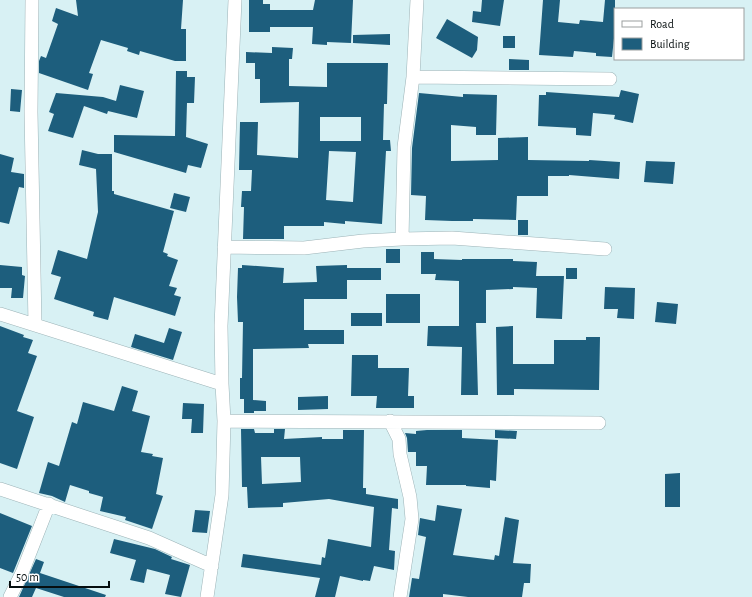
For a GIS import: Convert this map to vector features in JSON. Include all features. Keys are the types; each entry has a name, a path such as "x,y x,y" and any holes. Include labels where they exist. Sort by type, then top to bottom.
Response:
{"street":[{"path":"32,0 31,112 35,325"},
{"path":"206,597 222,495 224,421 221,326 235,0"},
{"path":"402,239 404,147 413,77 417,0"},
{"path":"413,77 610,79"},
{"path":"224,247 304,248 363,241 452,238 605,249"},
{"path":"0,314 222,384"},
{"path":"224,421 599,423"},
{"path":"390,422 399,439 400,454 410,497 412,519 400,597"},
{"path":"0,489 150,538 212,566"},
{"path":"10,597 22,573 49,504"}],"building":[{"path":"76,0 183,0 181,29 186,29 186,61 175,61 140,51 139,55 127,51 128,48 101,40 89,73 93,74 88,90 39,73 39,61 41,56 46,58 58,24 52,21 56,8 78,16"},
{"path":"249,0 263,0 263,4 270,4 270,10 313,10 315,0 353,0 351,43 327,42 327,45 312,44 313,27 270,27 270,32 249,32"},
{"path":"482,0 504,0 500,26 472,22 473,11 481,12"},
{"path":"543,0 560,0 558,22 579,24 580,20 603,22 605,0 615,0 612,57 596,56 596,53 574,51 573,57 539,55"},
{"path":"447,19 478,37 477,50 472,58 436,38"},
{"path":"390,34 390,45 353,43 353,35"},
{"path":"503,36 515,36 515,48 503,48"},
{"path":"272,47 293,48 292,59 289,59 289,86 327,87 327,63 388,63 387,104 384,104 383,140 390,140 391,151 386,151 382,224 345,221 345,224 324,222 324,226 284,226 284,239 243,239 244,207 241,207 242,191 251,191 252,170 239,170 240,122 258,122 257,155 298,158 299,102 260,103 260,79 255,79 255,63 246,63 246,52 272,53","holes":["320,117 361,117 361,141 320,141","329,151 356,152 353,202 326,200"]},
{"path":"509,59 529,60 529,70 509,70"},
{"path":"176,71 187,71 187,77 195,77 194,103 187,103 186,137 208,144 201,168 188,165 186,173 114,152 114,135 175,136"},
{"path":"120,85 144,91 137,118 108,111 107,114 84,106 73,138 48,131 54,114 49,112 56,93 103,97 116,101"},
{"path":"11,89 22,90 20,112 10,111"},
{"path":"621,90 639,94 633,123 614,119 615,115 593,113 591,136 576,135 576,128 538,126 539,95 546,95 546,92 619,97"},
{"path":"419,93 463,97 463,94 497,95 496,135 476,135 476,127 451,125 451,161 498,160 498,138 528,137 528,160 589,160 620,162 619,179 569,175 548,176 548,196 517,196 516,220 425,220 426,196 411,195 412,148"},
{"path":"82,150 98,154 112,154 112,191 114,191 114,194 174,211 163,252 168,254 167,256 178,260 169,286 177,288 174,295 181,297 175,316 114,297 108,320 93,316 94,312 54,299 61,277 51,274 58,250 87,259 98,212 96,169 79,165"},
{"path":"0,154 14,158 11,172 24,174 24,188 19,187 9,224 0,222"},
{"path":"646,161 675,162 673,184 644,182"},
{"path":"174,193 190,197 186,212 170,208"},
{"path":"518,220 528,220 528,235 518,235"},
{"path":"386,249 400,249 400,263 386,263"},
{"path":"421,252 434,252 434,259 513,259 513,261 537,262 536,276 564,276 562,319 536,318 537,288 513,287 513,289 486,290 486,323 476,323 478,395 461,395 462,347 427,346 428,326 459,326 459,281 435,280 436,274 421,274"},
{"path":"0,265 22,267 22,275 25,276 23,298 11,298 12,288 0,288"},
{"path":"242,265 284,268 283,283 317,282 316,266 347,265 347,268 381,268 381,280 347,280 347,299 304,299 304,330 344,330 344,344 308,344 309,348 253,349 253,400 266,401 266,411 254,411 254,413 244,413 244,399 240,399 243,322 238,322 237,297 238,268 242,268"},
{"path":"566,268 577,268 577,279 566,279"},
{"path":"605,287 635,288 634,319 617,318 618,309 604,309"},
{"path":"386,294 420,294 420,323 386,323"},
{"path":"657,302 678,304 676,324 655,322"},
{"path":"351,313 382,313 382,326 351,326"},
{"path":"0,326 33,340 28,353 37,356 17,411 34,417 17,469 0,463"},
{"path":"513,326 513,364 554,364 554,340 586,340 586,337 600,337 599,390 514,389 514,395 497,395 496,327"},
{"path":"169,328 182,332 173,360 131,347 135,334 164,343"},
{"path":"352,355 378,355 378,368 409,368 408,396 414,396 414,408 376,408 377,396 351,396"},
{"path":"122,386 138,391 132,411 150,416 141,452 153,454 152,456 163,458 156,494 163,496 152,529 125,520 126,517 100,511 103,497 89,493 89,491 70,485 65,502 52,496 39,493 48,462 59,466 72,422 77,424 83,402 114,411"},
{"path":"328,396 328,409 298,410 298,397"},
{"path":"183,403 204,404 203,433 191,433 192,419 182,419"},
{"path":"241,429 254,429 255,433 274,433 274,429 285,429 284,439 322,437 322,439 343,439 343,430 364,430 363,488 366,488 366,494 398,499 398,509 392,508 389,550 395,551 394,570 374,566 370,581 340,576 335,597 315,597 320,578 241,567 243,554 321,565 322,557 325,558 328,539 371,547 374,507 329,499 283,503 283,507 248,508 247,487 242,487","holes":["261,457 300,457 301,482 262,484"]},
{"path":"462,430 462,438 498,440 496,481 490,480 490,488 466,485 426,485 427,466 416,466 416,452 408,452 405,433 416,434 416,431"},
{"path":"495,430 517,431 516,439 495,438"},
{"path":"680,473 680,507 665,507 665,474"},
{"path":"437,505 462,509 453,555 494,560 495,555 499,556 505,517 519,520 513,563 531,564 530,583 524,583 522,597 468,597 443,594 443,597 409,597 412,578 419,579 426,537 418,535 420,518 435,521"},
{"path":"195,510 210,511 207,533 192,532"},
{"path":"0,513 32,526 13,573 0,568"},
{"path":"114,539 155,549 172,557 171,559 190,565 181,597 165,594 170,575 147,569 144,583 130,580 136,560 110,553"},
{"path":"36,559 44,562 40,573 106,595 105,597 64,597 36,588 32,597 19,597"}]}
